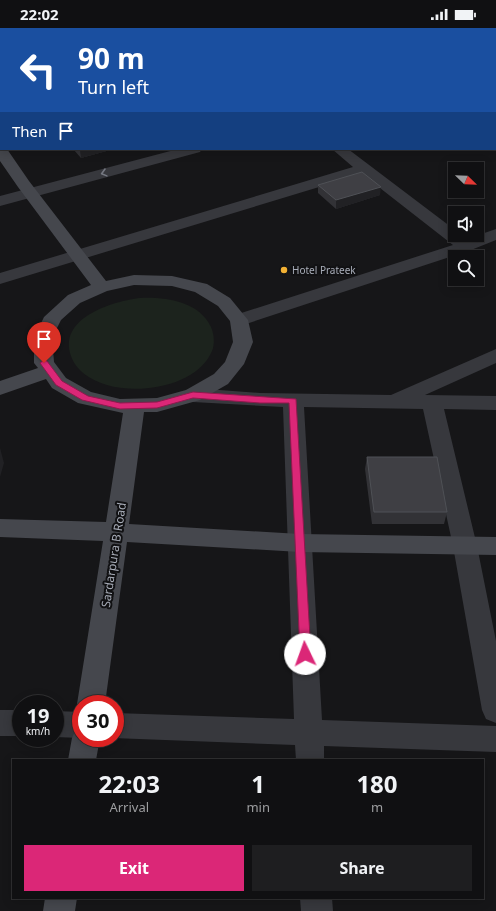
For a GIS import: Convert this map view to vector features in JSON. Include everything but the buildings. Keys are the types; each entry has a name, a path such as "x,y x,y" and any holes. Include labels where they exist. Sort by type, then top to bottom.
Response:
{"street":[{"path":"0,150 77,256 102,287"},
{"path":"0,201 27,188 151,150"},
{"path":"0,190 27,188 192,150"},
{"path":"340,150 465,246"},
{"path":"0,279 364,169"},
{"path":"239,320 465,246 496,234"},
{"path":"134,280 172,280 201,288 224,302 239,320 243,342 234,364 220,379 193,395 157,405 120,406 85,398 59,383 44,363 43,338 54,317 74,300 102,287 134,280"},
{"path":"393,402 496,355"},
{"path":"0,388 50,371"},
{"path":"193,395 293,401 496,403"},
{"path":"293,401 310,759"},
{"path":"432,402 465,546 496,710"},
{"name":"Sardarpura B Road","path":"92,695 118,532 135,406"},
{"path":"0,528 118,532 300,543 496,546"},
{"path":"0,723 12,723"},
{"path":"124,726 496,739"},
{"path":"82,759 84,747"},
{"path":"59,911 61,899"},
{"path":"316,899 316,911"}],"shaded area":[{"path":"140,298 160,298 180,302 198,311 205,318 211,327 214,342 212,351 205,363 181,380 151,388 120,388 101,383 84,374 72,359 70,353 69,340 73,330 81,321 104,307"}],"place":[{"name":"Hotel Prateek","path":"284,270"}],"route":[{"path":"44,363 59,383 85,398 120,406 157,405 193,395 293,401 305,654"}]}
